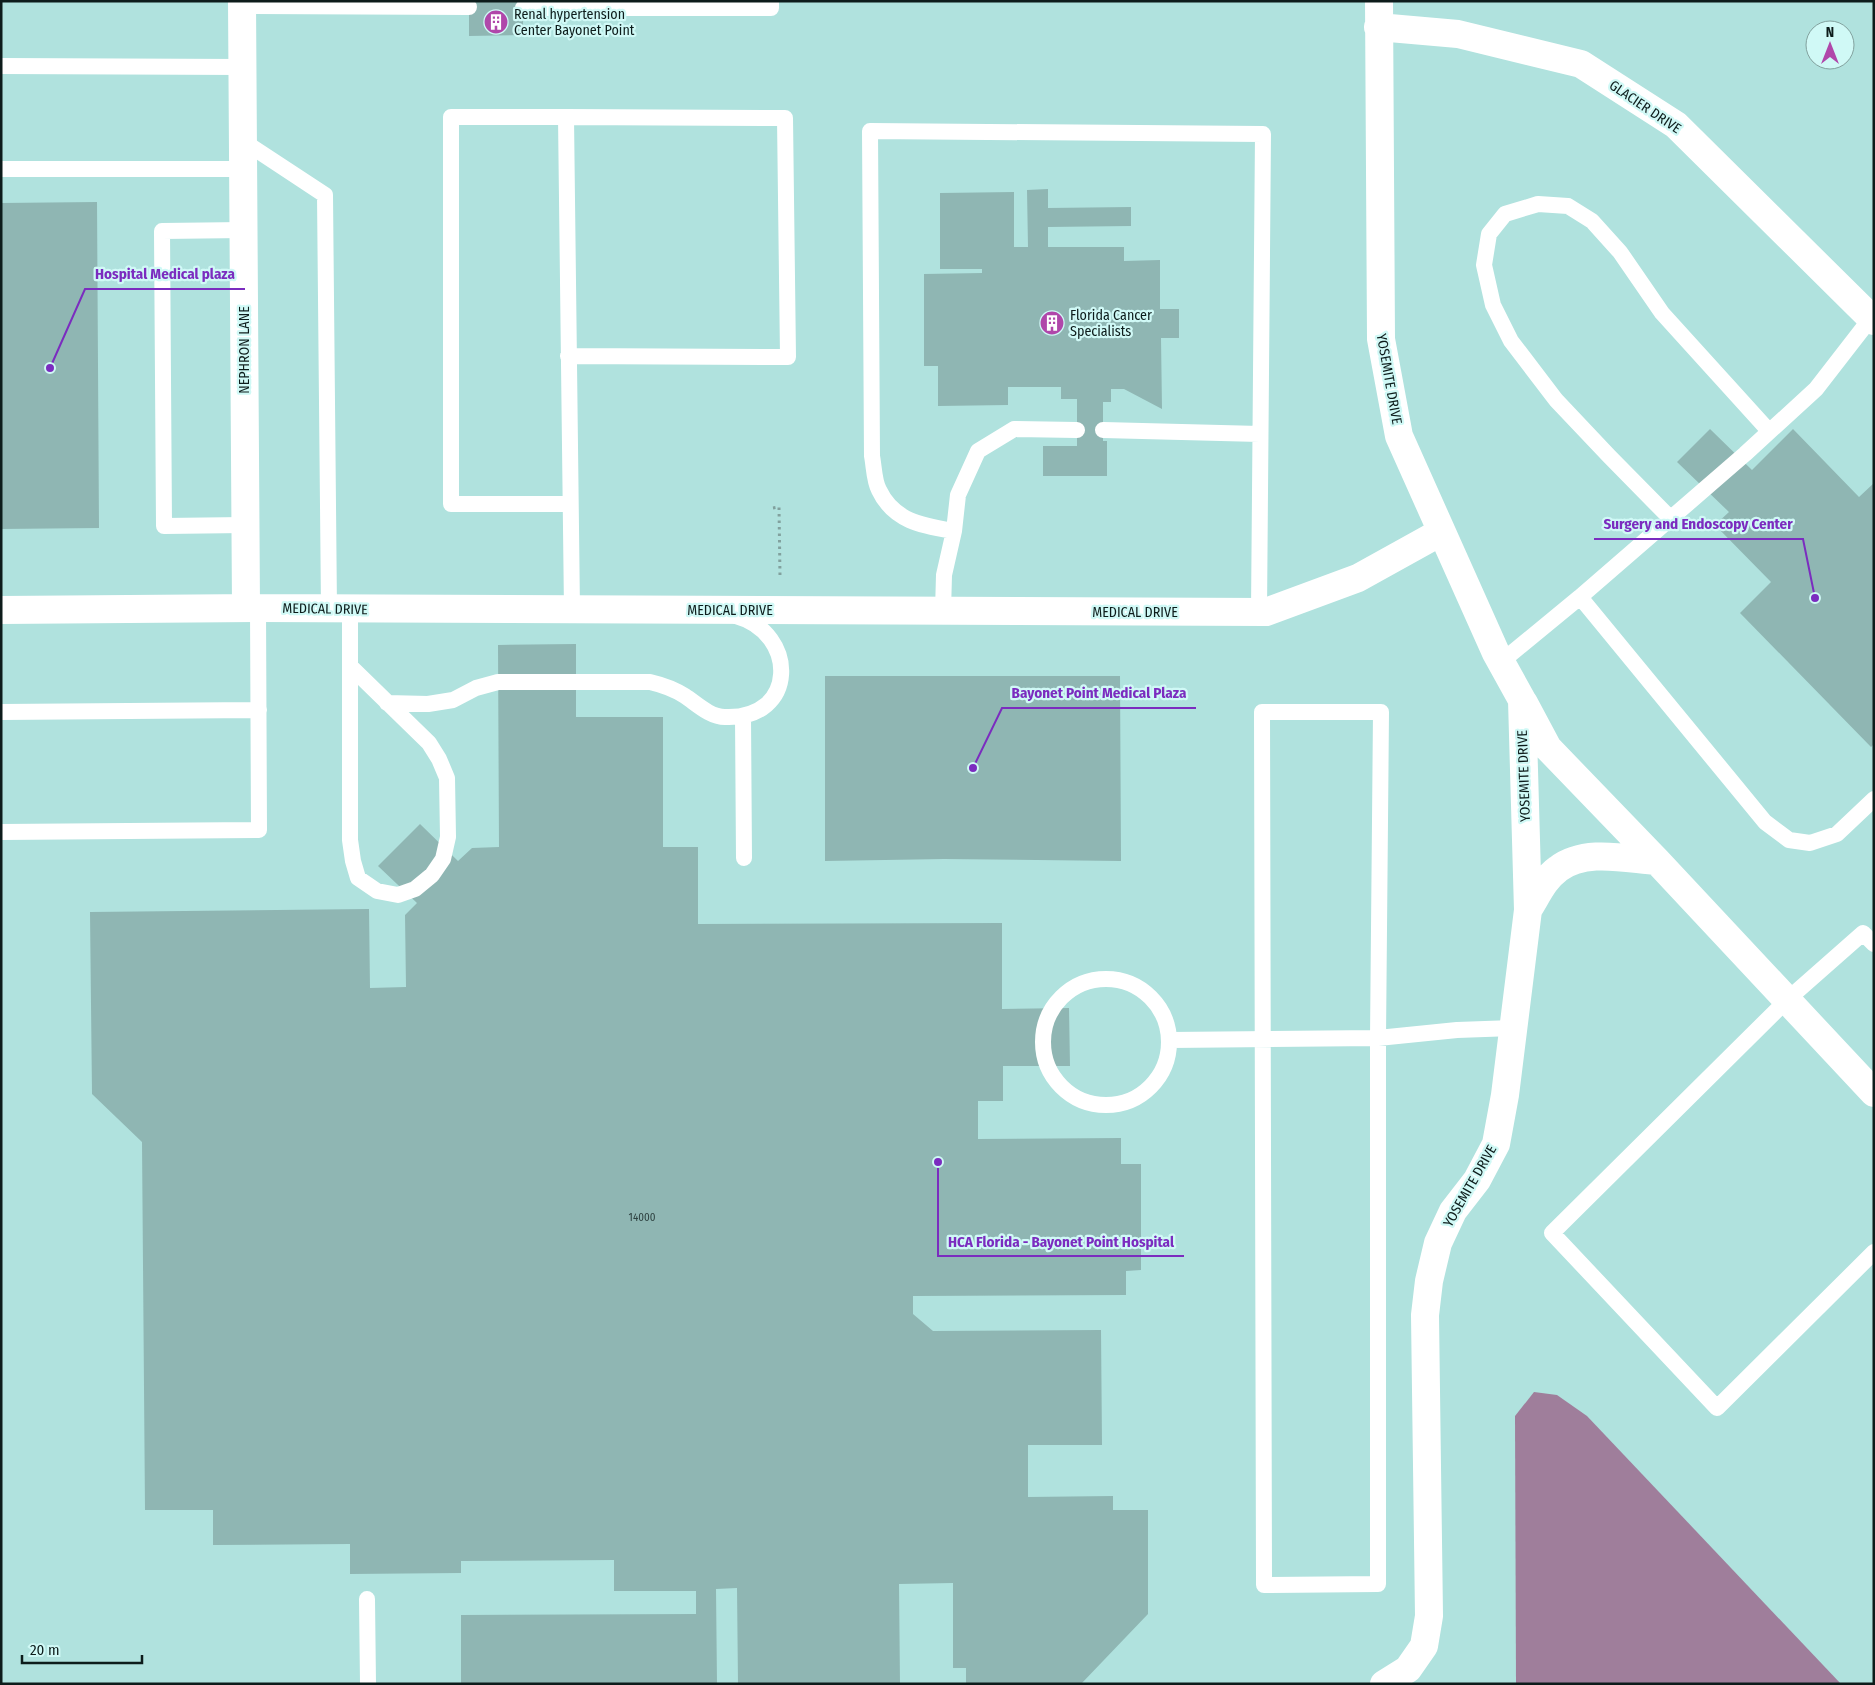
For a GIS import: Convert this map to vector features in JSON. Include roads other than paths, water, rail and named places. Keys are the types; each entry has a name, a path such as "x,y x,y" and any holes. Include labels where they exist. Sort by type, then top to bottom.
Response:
{"street":[{"name":"NEPHRON LANE","path":"242,3 245,525 252,608"},
{"name":"GLACIER DRIVE","path":"1379,14 1581,64 1676,125 1873,320"},
{"name":"YOSEMITE DRIVE","path":"1379,14 1381,339 1399,436 1441,532 1501,662 1548,748 1873,1091"},
{"name":"MEDICAL DRIVE","path":"1,610 252,608 1266,612 1358,578 1441,532"},
{"name":"YOSEMITE DRIVE","path":"1384,1684 1408,1669 1424,1646 1429,1616 1425,1315 1429,1281 1438,1243 1453,1211 1477,1180 1496,1144 1505,1095 1528,910 1522,700"},
{"path":"1528,910 1545,882 1558,868 1577,860 1599,856 1657,861"}],"lane":[{"path":"523,8 771,8 771,1"},
{"path":"242,3 469,7"},
{"path":"1,66 243,67"},
{"path":"568,356 788,357 785,118 451,117 451,504 570,504"},
{"path":"566,117 572,610"},
{"path":"954,531 918,525 893,511 878,490 872,456 870,131 1263,134 1259,612"},
{"path":"243,142 325,194 340,609 350,666 350,840 358,878 377,891 398,894 415,889 432,875 443,859 448,837 447,778 429,743 350,666"},
{"path":"1,169 244,169"},
{"path":"1670,518 1556,400 1511,341 1493,305 1484,266 1488,234 1505,214 1538,204 1568,206 1592,221 1620,252 1662,313 1769,431"},
{"path":"244,230 162,231 164,526 245,525"},
{"path":"1501,662 1580,597 1745,454 1816,389 1873,320"},
{"path":"943,611 944,575 954,531 958,495 978,451 1014,429 1078,430"},
{"path":"1103,430 1260,434"},
{"path":"1580,597 1765,822 1789,840 1810,843 1837,834 1874,799"},
{"path":"1,832 260,830 259,710 252,608"},
{"path":"387,703 428,704 453,700 476,688 498,682 650,682 666,686 685,696 704,710 723,718 743,717 758,712 773,700 781,682 781,664 775,645 762,627 743,618 717,610"},
{"path":"1,712 259,710"},
{"path":"1262,712 1381,712 1378,1038 1378,1584 1264,1585 1262,1039 1262,712"},
{"path":"743,717 744,858"},
{"path":"1870,934 1787,1000 1552,1233 1717,1408 1874,1252"},
{"path":"1102,979 1121,981 1140,989 1156,1003 1165,1020 1170,1040 1167,1060 1158,1078 1144,1093 1126,1102 1106,1105 1084,1101 1066,1091 1052,1074 1044,1055 1044,1034 1050,1013 1063,996 1080,985 1102,979"},
{"path":"1170,1040 1378,1038 1457,1030 1513,1028"},
{"path":"367,1599 368,1684"}],"place":[{"name":"Renal hypertension Center Bayonet Point","path":"496,22"},
{"name":"Florida Cancer Specialists","path":"1052,323"},
{"name":"Hospital Medical plaza","path":"50,368"},
{"name":"Surgery and Endoscopy Center","path":"1815,598"},
{"name":"Bayonet Point Medical Plaza","path":"973,768"},
{"name":"HCA Florida - Bayonet Point Hospital","path":"938,1162"}]}
